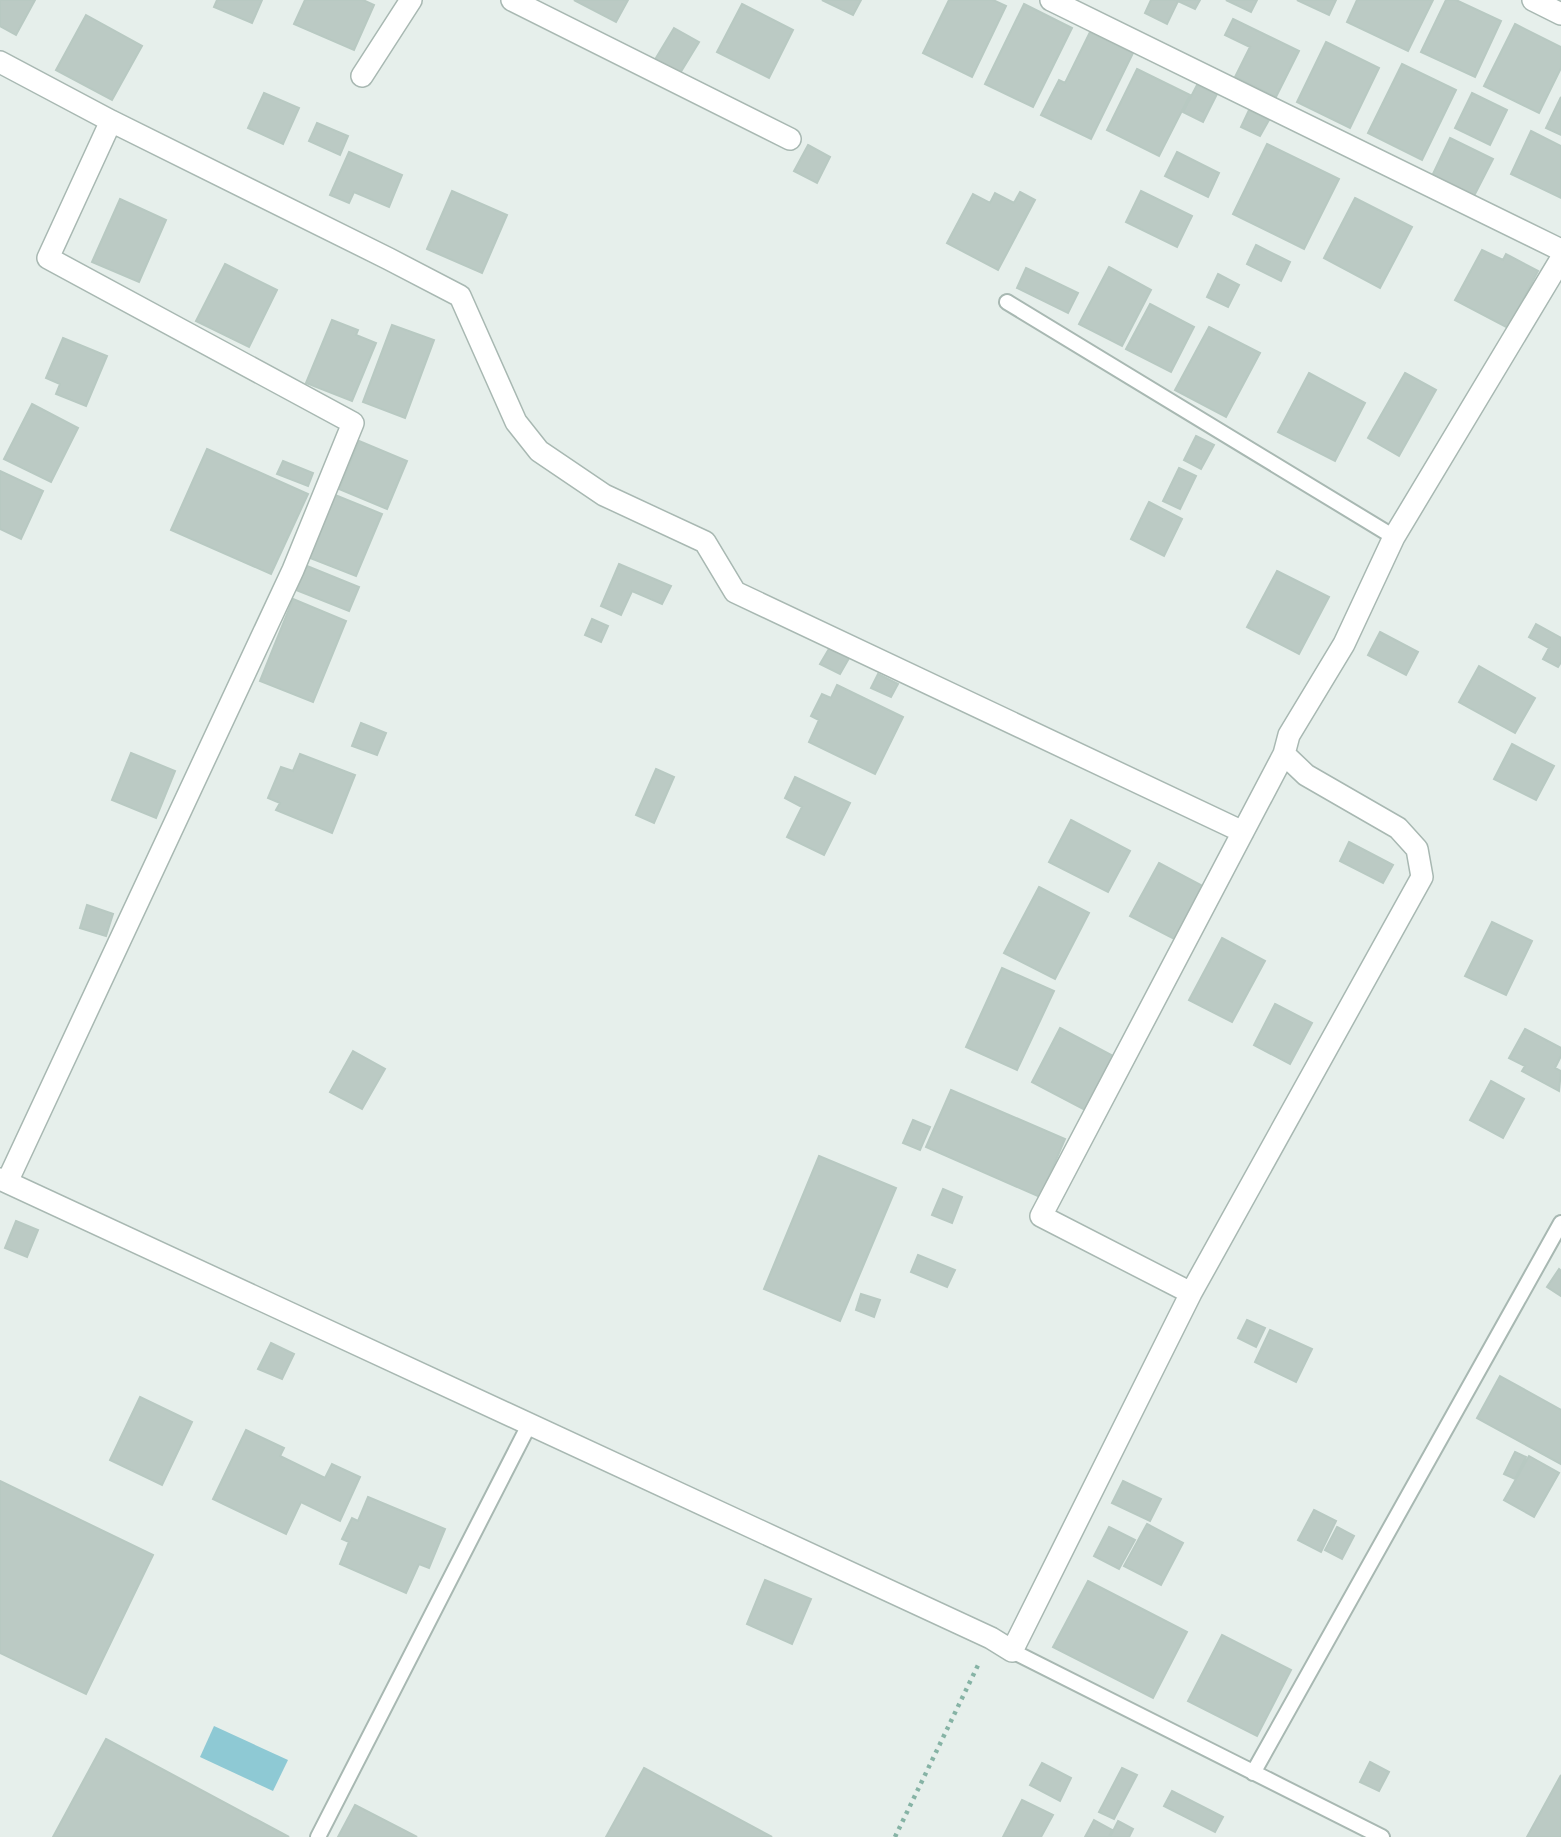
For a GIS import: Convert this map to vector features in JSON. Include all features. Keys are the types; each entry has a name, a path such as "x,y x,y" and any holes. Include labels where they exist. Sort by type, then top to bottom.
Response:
{"street":[{"path":"362,76 411,0"},
{"path":"512,0 790,139"},
{"path":"1051,0 1561,250"},
{"path":"1533,0 1561,14"},
{"path":"0,62 111,121 460,296 516,422 539,451 604,495 705,542 735,592 1243,832"},
{"path":"111,121 48,258 353,423 293,570 3,1180 991,1638 1012,1651 1191,1293 1422,877 1417,849 1398,828 1306,775 1283,754"},
{"path":"1191,1293 1041,1216 1243,832 1283,754 1289,735 1345,644 1394,537 1561,259"}],"lane":[{"path":"1007,302 1394,537"},
{"path":"1253,1773 1561,1223"},
{"path":"318,1837 530,1423"},
{"path":"1012,1651 1382,1837"}],"path":[{"path":"895,1837 991,1638"}],"water":[{"path":"214,1726 288,1760 273,1791 200,1757"}],"building":[{"path":"0,0 35,0 16,35 0,26"},
{"path":"217,0 262,0 252,23 214,7"},
{"path":"305,0 363,0 374,5 354,50 294,24"},
{"path":"574,0 628,0 616,22"},
{"path":"822,0 861,0 853,15"},
{"path":"949,0 993,0 1006,6 972,77 923,53"},
{"path":"1151,0 1200,0 1195,9 1178,1 1167,24 1145,13"},
{"path":"1226,0 1257,0 1251,12"},
{"path":"1297,0 1336,0 1329,15"},
{"path":"1357,0 1433,0 1408,51 1347,22"},
{"path":"1446,0 1456,0 1501,21 1475,77 1421,52"},
{"path":"742,4 793,30 769,78 717,52"},
{"path":"1024,4 1072,28 1033,107 985,84"},
{"path":"86,15 142,46 112,100 56,70"},
{"path":"1233,19 1299,51 1276,97 1235,77 1250,47 1225,35"},
{"path":"1515,24 1561,47 1561,68 1539,113 1484,86"},
{"path":"674,28 699,42 677,78 653,63"},
{"path":"1090,32 1133,53 1091,139 1041,115 1059,80 1065,83"},
{"path":"1326,42 1379,68 1350,128 1297,102"},
{"path":"1402,64 1456,90 1422,160 1368,133"},
{"path":"1137,69 1190,95 1159,156 1107,130"},
{"path":"1197,85 1217,94 1203,122 1183,112"},
{"path":"264,93 299,108 283,144 248,128"},
{"path":"1472,93 1507,110 1490,145 1455,128"},
{"path":"1561,97 1561,135 1546,128"},
{"path":"1249,110 1269,120 1260,136 1241,127"},
{"path":"317,123 348,136 340,155 309,141"},
{"path":"1531,131 1561,146 1561,198 1511,174"},
{"path":"1450,138 1493,159 1474,196 1432,176"},
{"path":"1267,144 1339,179 1304,249 1233,214"},
{"path":"808,145 830,157 817,183 794,171"},
{"path":"349,152 402,175 389,207 354,192 349,203 330,195"},
{"path":"1177,152 1219,173 1208,197 1165,176"},
{"path":"452,191 507,215 482,273 427,249"},
{"path":"1141,191 1192,216 1177,247 1126,222"},
{"path":"1020,192 1035,200 998,270 947,243 973,194 990,203 995,193 1014,203"},
{"path":"1355,198 1412,227 1380,288 1324,258"},
{"path":"120,199 166,220 139,282 92,262"},
{"path":"1256,245 1290,262 1281,281 1247,264"},
{"path":"1482,250 1503,260 1506,254 1538,271 1508,328 1455,300"},
{"path":"225,264 277,290 249,347 196,321"},
{"path":"1109,267 1151,290 1122,346 1079,324"},
{"path":"1026,268 1078,293 1068,313 1017,288"},
{"path":"1218,274 1239,285 1228,307 1207,297"},
{"path":"1150,304 1194,327 1171,372 1126,349"},
{"path":"332,320 358,330 356,335 376,343 352,401 306,383"},
{"path":"392,325 434,340 405,418 363,402"},
{"path":"1209,327 1260,353 1226,417 1175,390"},
{"path":"63,338 107,356 86,406 56,394 60,384 46,378"},
{"path":"1309,373 1365,403 1335,461 1278,432"},
{"path":"1405,373 1436,390 1399,456 1368,438"},
{"path":"32,404 78,428 51,482 4,459"},
{"path":"1196,436 1214,445 1201,469 1184,460"},
{"path":"359,441 407,461 387,509 339,489"},
{"path":"207,449 308,494 271,574 171,530"},
{"path":"283,461 313,473 308,486 277,474"},
{"path":"1179,468 1196,476 1180,509 1163,501"},
{"path":"0,471 43,491 21,539 0,529"},
{"path":"335,495 382,514 356,576 310,558"},
{"path":"1149,502 1182,519 1164,556 1131,539"},
{"path":"619,564 671,586 662,604 632,591 621,615 601,606"},
{"path":"307,566 359,587 349,611 296,590"},
{"path":"1277,571 1329,597 1299,654 1247,627"},
{"path":"293,599 346,621 313,702 260,681"},
{"path":"592,619 608,626 601,642 585,635"},
{"path":"1536,624 1561,638 1561,662 1558,667 1543,659 1549,648 1529,637"},
{"path":"1380,632 1418,652 1406,675 1368,655"},
{"path":"830,647 849,658 840,674 820,664"},
{"path":"1479,666 1535,698 1515,733 1459,702"},
{"path":"878,674 898,684 891,697 871,688"},
{"path":"837,685 903,717 875,774 809,742 819,720 811,716 822,694 831,698"},
{"path":"361,723 386,733 377,755 352,746"},
{"path":"1512,744 1554,766 1536,800 1494,779"},
{"path":"131,753 175,771 156,818 112,800"},
{"path":"300,754 355,775 332,833 276,810 280,803 268,798 281,767 293,771"},
{"path":"656,769 674,777 654,823 636,815"},
{"path":"795,777 850,803 824,855 787,837 802,807 785,798"},
{"path":"1071,820 1130,851 1108,892 1049,862"},
{"path":"1349,842 1393,865 1383,883 1340,861"},
{"path":"1159,863 1210,890 1182,943 1130,916"},
{"path":"1039,887 1089,913 1055,979 1004,953"},
{"path":"87,905 113,914 106,936 80,928"},
{"path":"1492,922 1532,941 1506,995 1465,976"},
{"path":"1222,938 1265,961 1232,1022 1189,1000"},
{"path":"1002,968 1054,991 1017,1070 966,1047"},
{"path":"1275,1004 1312,1023 1290,1064 1254,1045"},
{"path":"1060,1028 1113,1056 1085,1110 1032,1082"},
{"path":"1525,1029 1561,1048 1561,1056 1555,1068 1561,1071 1559,1091 1522,1071 1525,1066 1509,1058"},
{"path":"353,1051 385,1069 362,1109 330,1092"},
{"path":"1491,1081 1524,1099 1503,1138 1470,1120"},
{"path":"951,1090 1065,1139 1040,1197 926,1147"},
{"path":"913,1120 930,1127 920,1150 903,1143"},
{"path":"819,1156 896,1188 840,1321 764,1289"},
{"path":"943,1189 962,1197 952,1223 932,1215"},
{"path":"16,1221 38,1230 27,1257 5,1248"},
{"path":"918,1255 955,1270 947,1287 911,1272"},
{"path":"1559,1269 1561,1271 1561,1296 1547,1287"},
{"path":"861,1294 880,1300 874,1317 856,1310"},
{"path":"1247,1320 1265,1328 1256,1347 1238,1338"},
{"path":"1270,1330 1312,1349 1296,1382 1255,1362"},
{"path":"271,1343 294,1354 282,1379 258,1369"},
{"path":"1500,1376 1561,1410 1561,1464 1477,1418"},
{"path":"140,1397 192,1422 162,1485 110,1460"},
{"path":"246,1430 284,1448 280,1456 325,1478 332,1464 360,1477 340,1521 301,1502 286,1534 213,1499"},
{"path":"1515,1452 1526,1457 1515,1479 1504,1474"},
{"path":"1529,1456 1559,1473 1534,1517 1504,1500"},
{"path":"0,1481 153,1555 86,1694 0,1653"},
{"path":"1123,1481 1161,1499 1150,1521 1112,1503"},
{"path":"368,1497 445,1529 429,1568 419,1564 406,1593 340,1564 349,1542 342,1539 352,1518 358,1521"},
{"path":"1314,1510 1336,1521 1321,1552 1298,1540"},
{"path":"1147,1524 1183,1543 1161,1585 1124,1566"},
{"path":"1109,1527 1135,1540 1119,1569 1094,1556"},
{"path":"1337,1527 1354,1536 1342,1559 1325,1550"},
{"path":"765,1580 811,1599 792,1644 747,1624"},
{"path":"1088,1581 1187,1632 1153,1698 1053,1647"},
{"path":"1222,1635 1291,1670 1257,1736 1188,1701"},
{"path":"106,1739 289,1837 53,1837"},
{"path":"1370,1762 1389,1772 1379,1791 1360,1782"},
{"path":"1042,1763 1071,1778 1060,1801 1030,1785"},
{"path":"644,1768 772,1837 606,1837"},
{"path":"1122,1768 1137,1775 1114,1819 1099,1812"},
{"path":"1561,1775 1561,1837 1527,1837"},
{"path":"1172,1791 1223,1817 1215,1832 1164,1806"},
{"path":"1022,1800 1053,1815 1041,1837 1003,1837"},
{"path":"355,1805 417,1837 338,1837"},
{"path":"1094,1820 1112,1830 1109,1837 1085,1837"},
{"path":"1118,1821 1133,1829 1129,1837 1110,1837"}]}
